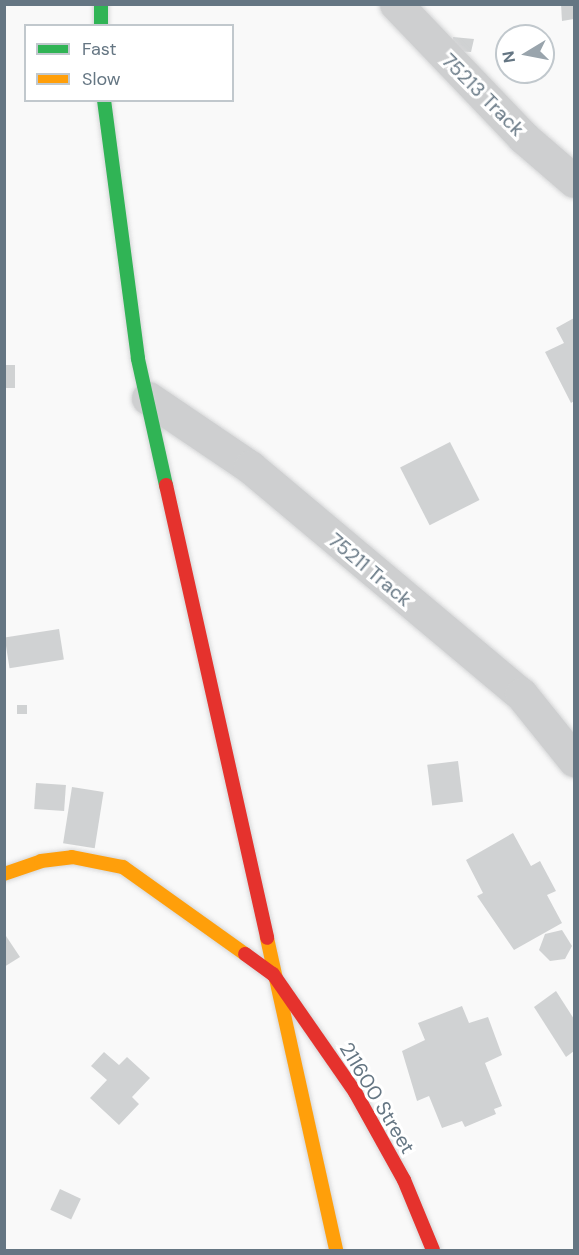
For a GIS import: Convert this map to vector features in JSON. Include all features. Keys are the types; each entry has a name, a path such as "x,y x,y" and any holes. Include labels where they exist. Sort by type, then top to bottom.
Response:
{"street":[{"path":"101,4 101,24"},
{"name":"75213 Track","path":"396,4 523,137 574,181"},
{"path":"104,102 138,359 336,1251"},
{"name":"75211 Track","path":"148,398 250,467 521,694 574,760"},
{"path":"4,874 41,861 72,857 97,859 123,867 273,974"},
{"name":"211600 Street","path":"273,974 355,1092 404,1180 433,1251"}],"building":[{"path":"561,4 574,4 574,19 562,21"},
{"path":"453,37 474,39 471,52 453,51"},
{"path":"574,318 574,401 571,403 545,352 564,343 556,328"},
{"path":"4,365 15,365 15,388 4,388"},
{"path":"450,442 480,500 430,525 400,467"},
{"path":"59,629 64,660 10,668 5,638"},
{"path":"17,705 27,705 27,714 17,714"},
{"path":"458,761 463,802 432,805 427,765"},
{"path":"36,783 66,785 64,811 34,809"},
{"path":"72,787 104,792 95,848 63,843"},
{"path":"513,833 531,866 540,861 556,891 547,895 562,923 514,950 477,896 483,893 466,860"},
{"path":"562,930 572,946 565,959 550,961 539,950 545,934"},
{"path":"6,936 20,957 4,967 4,937"},
{"path":"556,991 574,1019 574,1051 566,1057 534,1007"},
{"path":"462,1006 469,1023 488,1017 502,1055 485,1063 502,1106 494,1109 496,1114 465,1127 462,1121 442,1128 429,1096 417,1101 402,1051 425,1040 418,1023"},
{"path":"104,1052 119,1065 127,1057 150,1078 132,1097 139,1104 119,1125 90,1098 107,1080 91,1066"},
{"path":"60,1189 81,1199 71,1220 50,1210"}],"traffic: fast":[{"path":"101,4 101,24"},
{"path":"104,102 138,359 166,485"}],"traffic: slow":[{"path":"4,874 41,861 72,857 123,867 245,954"},
{"path":"267,938 336,1250"}],"traffic: jam":[{"path":"166,485 267,938"},
{"path":"245,954 273,974 355,1092 404,1180 433,1250"}]}
